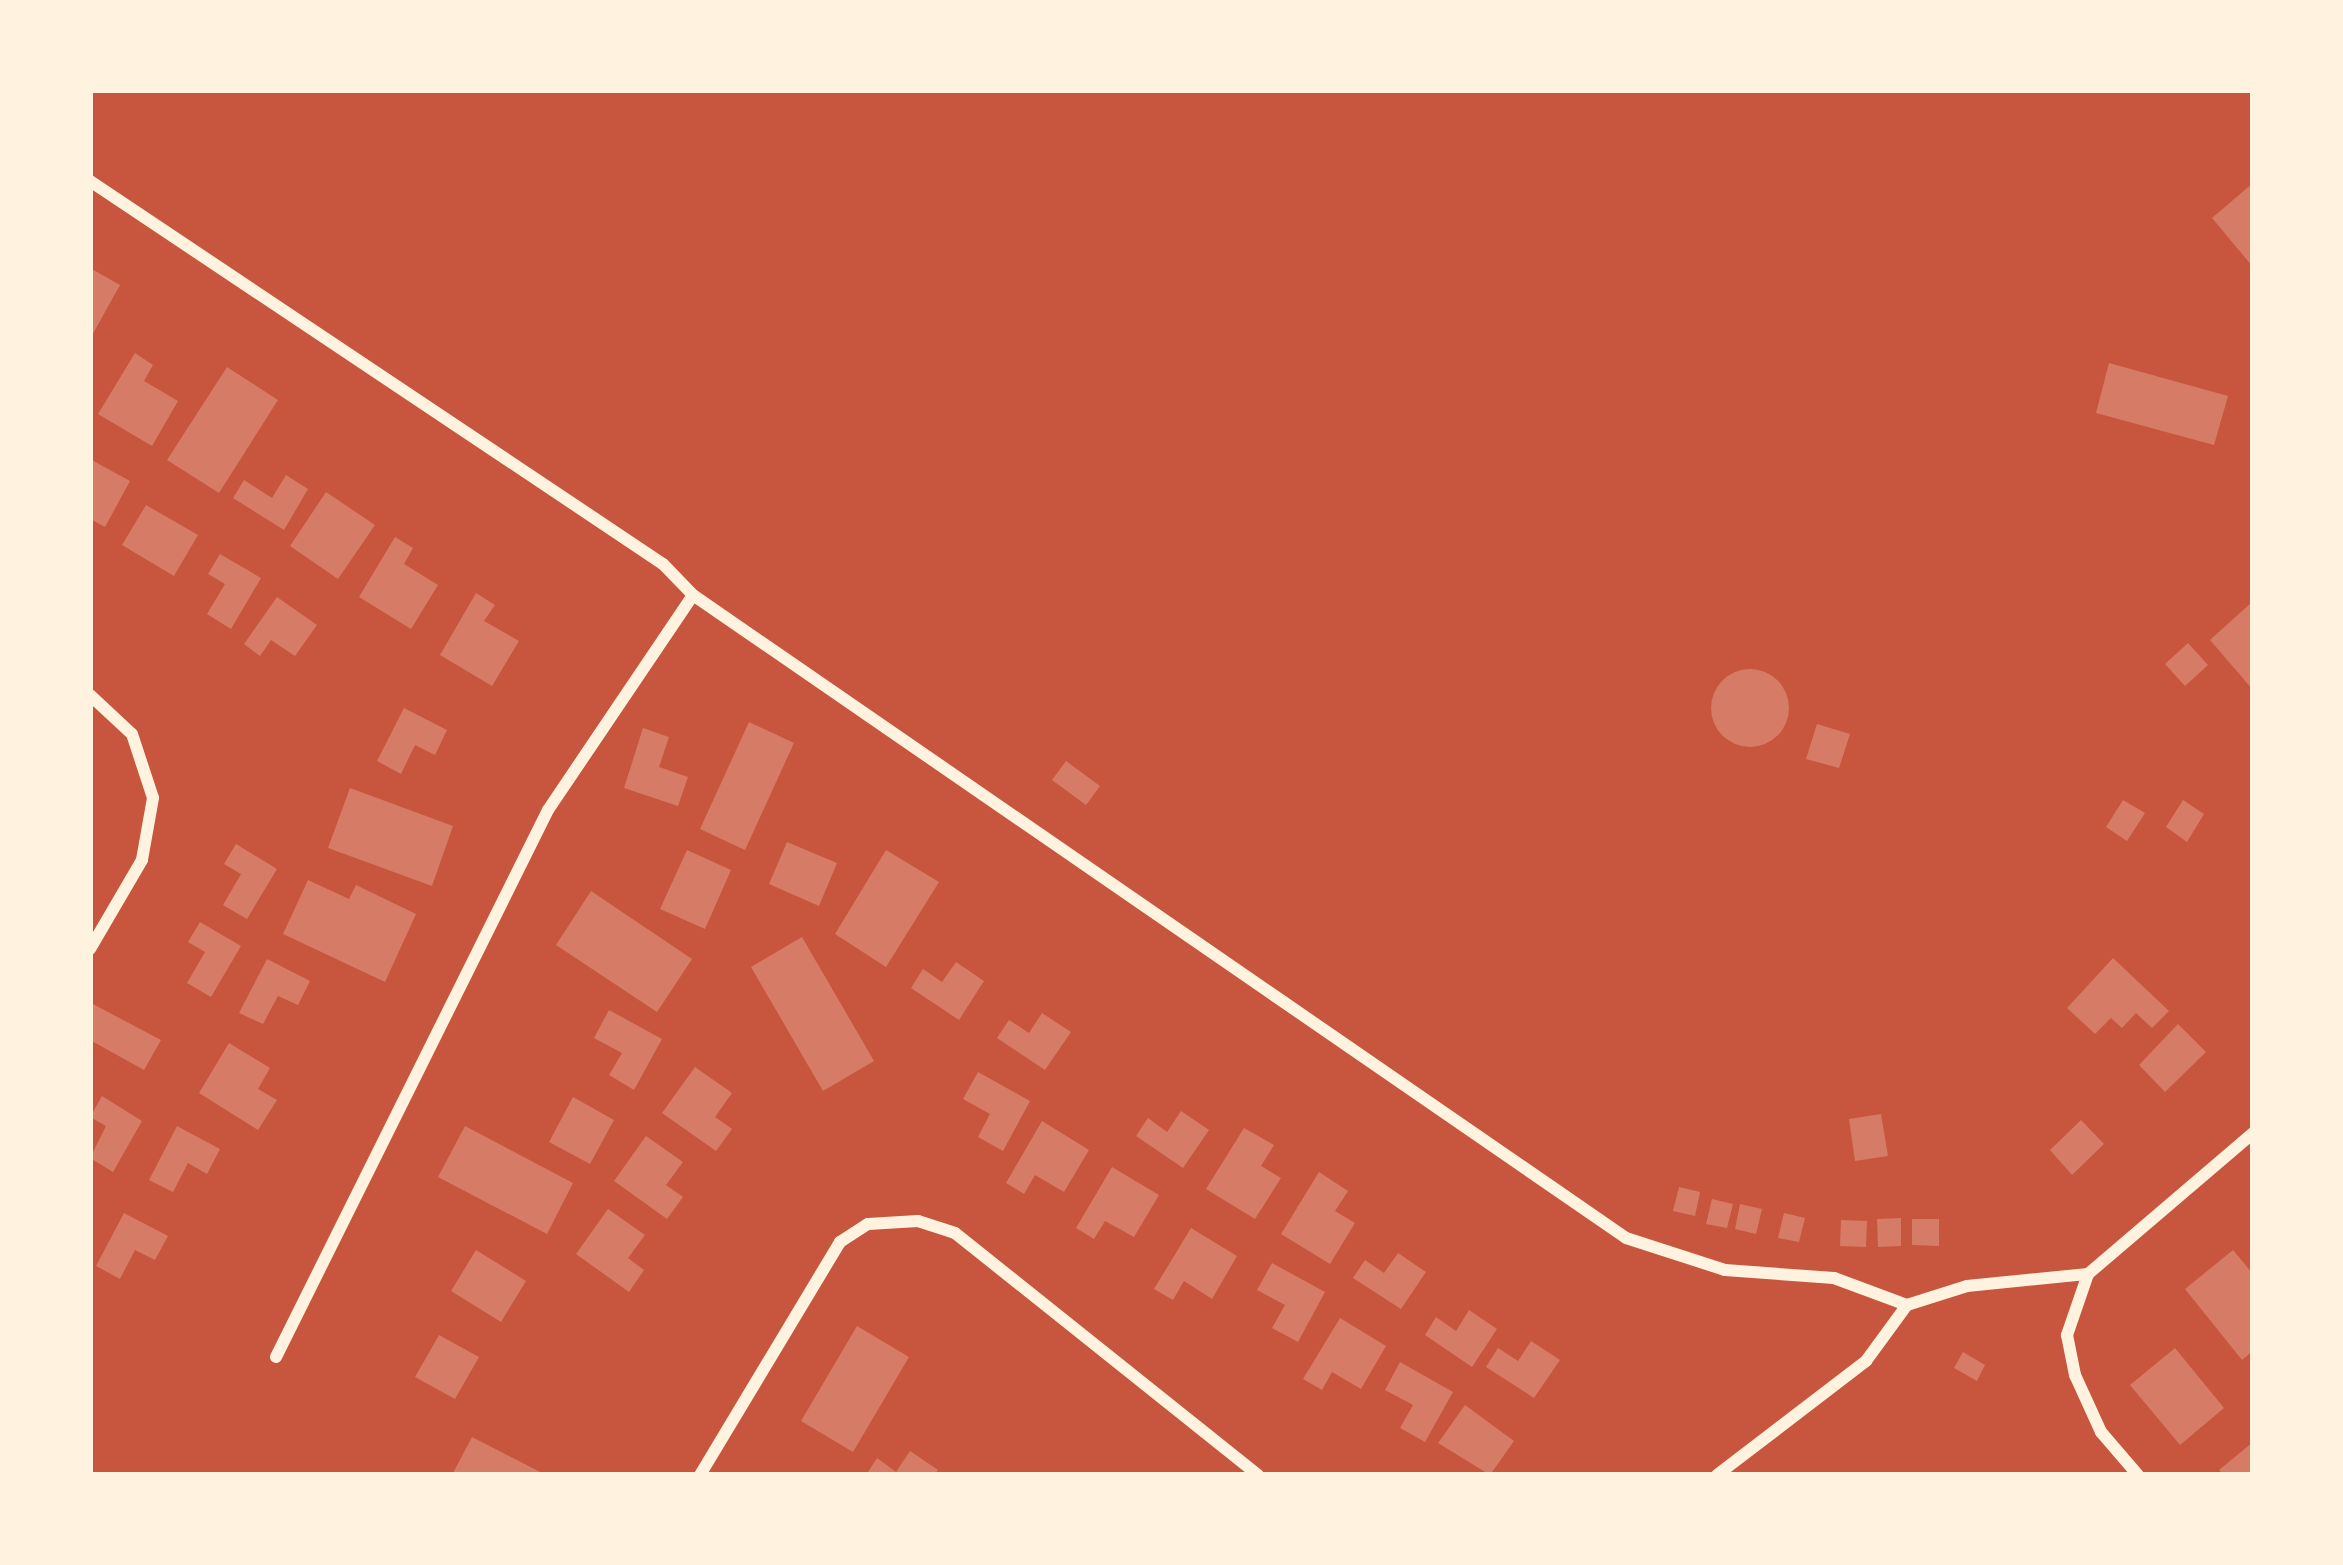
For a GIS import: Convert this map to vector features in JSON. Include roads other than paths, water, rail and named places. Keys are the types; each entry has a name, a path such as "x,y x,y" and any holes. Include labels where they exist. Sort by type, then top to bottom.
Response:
{"street":[{"path":"90,181 663,564 693,595 1626,1238 1725,1270 1834,1278 1907,1306"},
{"path":"276,1357 548,810 693,595"},
{"path":"90,695 132,734 154,798 142,860 90,949"},
{"path":"2138,1475 2101,1432 2074,1375 2067,1335 2089,1274 2253,1133"},
{"path":"700,1475 840,1242 868,1224 918,1221 955,1233 1258,1475"},
{"path":"1717,1475 1866,1361 1907,1306 1967,1286 2089,1274"}]}
